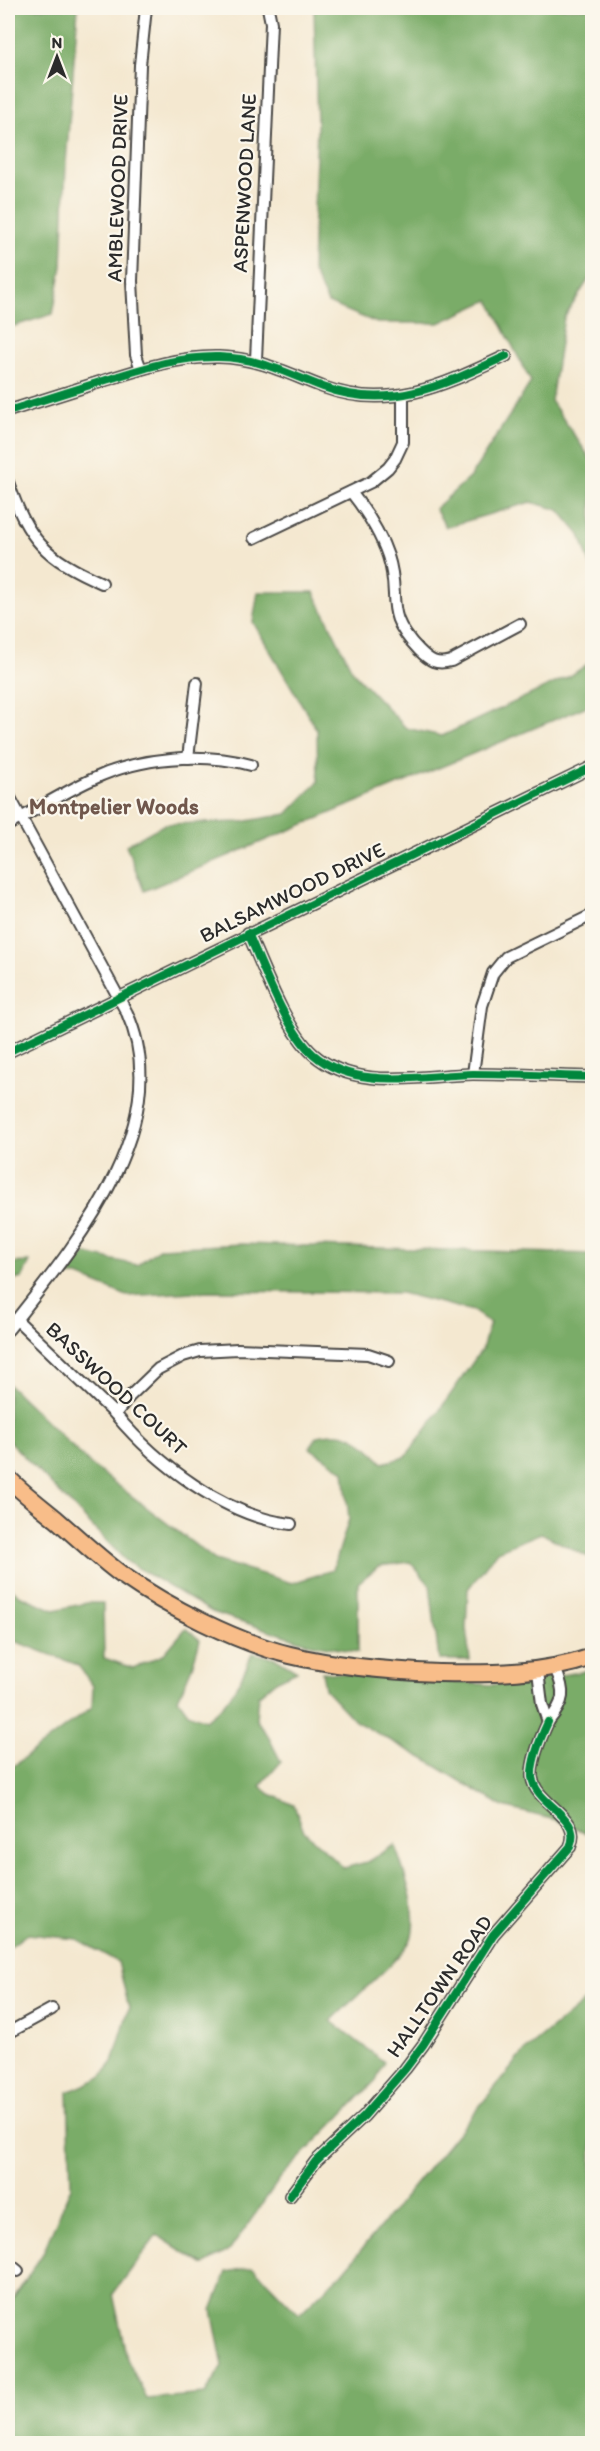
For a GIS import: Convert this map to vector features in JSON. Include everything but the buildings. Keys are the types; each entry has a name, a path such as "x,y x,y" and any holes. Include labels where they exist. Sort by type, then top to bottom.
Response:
{"main road":[{"path":"8,1478 25,1496 122,1575 202,1622 288,1655 353,1667 396,1671 494,1674 538,1671 592,1657"}],"street":[{"name":"AMBLEWOOD DRIVE","path":"141,369 136,355 132,281 140,65 146,8"},
{"name":"ASPENWOOD LANE","path":"256,360 271,23 268,8"},
{"path":"8,411 141,369 202,357 256,360 340,392 376,396 403,395 441,386 506,356"},
{"path":"254,538 380,476 395,459 404,434 403,395"},
{"path":"8,482 23,520 47,552 72,570 102,583"},
{"path":"351,492 374,525 388,556 394,611 398,623 426,658 437,663 451,661 520,624"},
{"path":"189,758 197,683"},
{"path":"8,825 109,772 148,763 189,758 214,758 251,765"},
{"name":"BALSAMWOOD DRIVE","path":"8,1052 592,767"},
{"path":"8,794 135,1032 139,1047 140,1090 131,1136 114,1177 59,1264 8,1330"},
{"path":"473,1074 482,1006 493,973 506,957 592,915"},
{"path":"248,933 269,980 298,1035 313,1054 326,1063 367,1077 473,1074 592,1077"},
{"name":"BASSWOOD COURT","path":"16,1319 169,1466 219,1500 265,1520 291,1524"},
{"path":"116,1414 129,1397 158,1369 183,1356 200,1352 238,1349 368,1354 389,1361"},
{"name":"HALLTOWN ROAD","path":"290,2196 316,2161 364,2116 405,2069 423,2045 492,1935 570,1847 573,1841 570,1824 548,1804 538,1791 532,1777 541,1737 548,1722 558,1710 562,1697 563,1686 555,1668"},
{"path":"538,1671 542,1704 548,1722"},
{"path":"8,2033 52,2009"},
{"path":"8,2263 18,2271"}],"green space":[{"path":"8,8 78,8 66,163 62,266 53,314 8,328"},
{"path":"314,8 592,8 592,274 564,318 551,401 592,461 592,570 580,535 559,510 531,502 446,527 435,509 470,477 531,382 489,300 439,323 377,323 328,303 312,270 317,127"},
{"path":"258,592 314,592 353,672 406,728 442,736 570,676 592,661 592,704 144,891 126,845 165,824 241,822 287,814 318,782 317,730 253,622"},
{"path":"242,1244 592,1254 592,1559 541,1533 497,1551 468,1589 466,1628 470,1660 439,1660 430,1585 410,1562 379,1566 358,1583 358,1652 311,1644 212,1612 126,1561 8,1440 8,1384 90,1464 215,1560 292,1583 333,1570 349,1519 344,1471 310,1448 317,1436 347,1435 361,1442 383,1463 405,1457 482,1349 490,1323 473,1311 401,1293 209,1291 127,1296 78,1276 66,1276 85,1254 137,1265 160,1248"},
{"path":"30,1262 22,1278 8,1281 8,1263"},
{"path":"8,1585 19,1595 54,1610 87,1603 103,1603 104,1658 133,1668 163,1655 186,1628 200,1640 192,1667 178,1699 188,1713 205,1720 228,1699 252,1653 276,1658 297,1671 276,1681 258,1696 256,1719 281,1762 260,1786 270,1794 294,1805 304,1831 344,1868 367,1862 395,1845 412,1904 411,1939 387,1968 331,2021 384,2062 376,2080 281,2177 230,2250 204,2265 157,2235 113,2294 127,2359 147,2399 205,2394 223,2366 212,2310 227,2272 253,2267 299,2314 343,2272 525,2051 592,1995 592,2443 8,2443 8,2307 42,2255 71,2187 68,2092 100,2078 113,2062 129,2008 118,1962 77,1939 27,1934 8,1948 8,1770 92,1707 93,1686 78,1665 17,1642 8,1641"},
{"path":"592,1668 592,1836 556,1820 503,1807 426,1760 355,1721 325,1689 322,1672 492,1685 581,1672"}],"cycle path":[{"path":"8,411 146,368 204,357 247,360 323,387 348,394 372,397 395,396 440,385 506,356"},
{"path":"8,1052 592,767"},
{"path":"248,933 276,997 294,1030 313,1054 330,1066 349,1073 390,1079 473,1074 592,1077"},
{"path":"290,2196 316,2161 364,2116 405,2069 423,2045 493,1935 570,1847 573,1836 570,1827 541,1795 532,1777 535,1756 548,1722"}],"district":[{"name":"Montpelier Woods","path":"114,806"}]}
